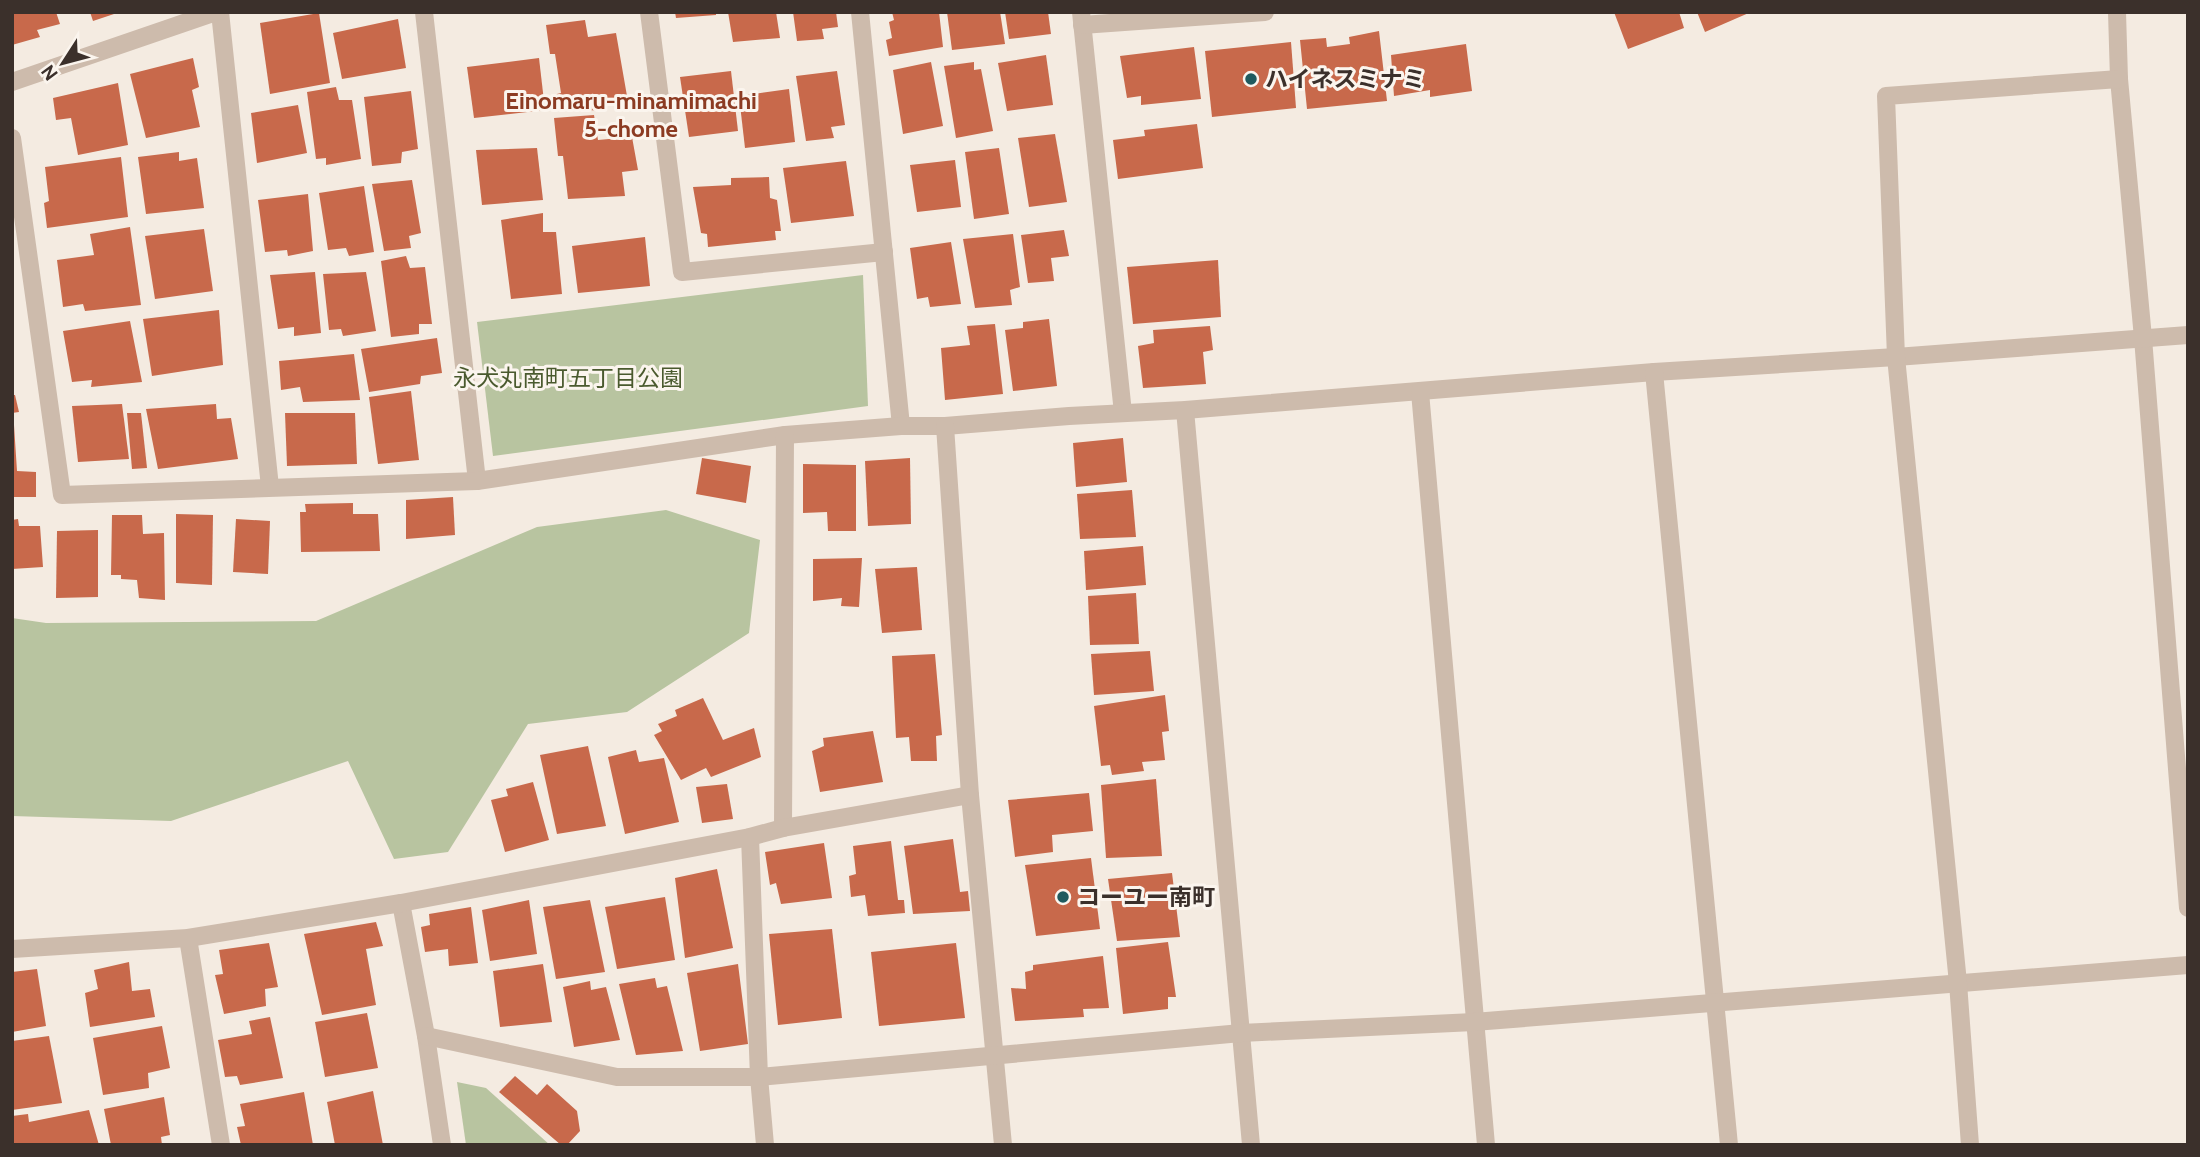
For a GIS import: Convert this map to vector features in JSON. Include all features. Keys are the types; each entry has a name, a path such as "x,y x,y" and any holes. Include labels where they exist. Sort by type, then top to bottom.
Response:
{"street":[{"path":"12,82 218,12 271,487"},
{"path":"424,12 477,481"},
{"path":"649,12 682,272 884,252"},
{"path":"860,12 901,426"},
{"path":"1123,413 1082,19 1265,12"},
{"path":"2116,12 2119,79 2143,338 2188,908"},
{"path":"1970,1145 1958,983 1896,357 1886,96 2119,79"},
{"path":"12,138 62,495 477,481 785,435 1185,410 1654,372 2188,335"},
{"path":"1654,372 1729,1145"},
{"path":"1420,392 1486,1145"},
{"path":"1185,410 1251,1145"},
{"path":"945,426 970,795 1003,1145"},
{"path":"783,828 785,435"},
{"path":"12,949 188,938 401,903 750,837 783,828 970,795"},
{"path":"750,837 759,1077 765,1145"},
{"path":"401,903 426,1035 442,1145"},
{"path":"188,938 221,1145"},
{"path":"426,1035 617,1077 759,1077 1241,1032 1474,1022 2188,965"}],"green space":[{"name":"永犬丸南町五丁目公園","path":"863,275 868,406 493,456 477,322"},
{"path":"666,510 760,540 749,633 627,712 528,724 448,852 394,859 348,761 171,821 12,816 12,618 46,623 316,621 537,527"},
{"path":"457,1082 486,1088 550,1145 466,1145"}],"building":[{"path":"12,12 56,12 60,24 37,30 40,37 12,45"},
{"path":"90,12 117,12 117,13 93,21"},
{"path":"675,12 716,12 716,15 676,18"},
{"path":"728,12 776,12 780,38 733,42"},
{"path":"793,12 836,12 838,27 822,29 824,39 797,41"},
{"path":"892,12 939,12 943,47 889,56 886,40 892,38 889,22 894,20"},
{"path":"947,12 1000,12 1005,44 952,50"},
{"path":"1005,12 1048,12 1051,34 1009,39"},
{"path":"1614,12 1679,12 1684,28 1628,49"},
{"path":"1697,12 1751,12 1705,32"},
{"path":"319,13 330,83 270,94 260,23"},
{"path":"398,19 406,68 342,79 333,33"},
{"path":"585,20 588,37 616,33 627,96 605,100 607,110 554,111 553,95 561,93 555,54 550,54 546,25"},
{"path":"1379,31 1387,101 1307,109 1300,40 1326,38 1327,47 1350,44 1349,37"},
{"name":"ハイネスミナミ","path":"1291,42 1296,108 1212,117 1205,51"},
{"path":"1466,44 1472,91 1430,97 1430,90 1394,96 1391,55"},
{"path":"1194,47 1201,99 1141,105 1141,96 1127,98 1120,56"},
{"path":"1046,55 1053,105 1007,111 998,63"},
{"path":"193,58 199,87 192,90 200,127 146,138 130,74"},
{"path":"539,58 545,110 474,118 467,67"},
{"path":"931,62 943,126 903,134 893,70"},
{"path":"974,62 974,70 981,69 993,131 956,138 944,66"},
{"path":"731,71 738,131 689,137 680,77"},
{"path":"837,71 845,125 831,127 834,138 806,141 796,76"},
{"path":"118,83 128,145 78,155 71,118 56,120 53,98"},
{"path":"336,87 339,100 352,100 361,159 326,165 326,158 316,159 307,92"},
{"path":"789,89 795,142 745,148 739,96"},
{"path":"411,91 418,149 402,152 401,163 372,166 364,97"},
{"path":"298,105 307,153 257,163 251,113"},
{"path":"594,115 598,140 632,137 638,170 622,172 625,196 568,199 563,156 558,156 554,118"},
{"path":"1197,124 1203,168 1118,179 1113,140 1145,136 1144,130"},
{"path":"1055,134 1067,202 1029,207 1018,138"},
{"path":"537,148 543,200 482,205 476,150"},
{"path":"999,148 1009,214 974,219 965,152"},
{"path":"179,152 179,161 197,158 204,208 146,214 138,157"},
{"path":"121,157 128,217 47,228 44,203 49,201 45,167"},
{"path":"955,160 961,207 917,212 910,165"},
{"path":"846,161 854,216 791,223 783,168"},
{"path":"769,177 770,198 777,200 781,231 775,231 776,240 708,247 707,234 701,233 693,187 731,185 731,178"},
{"path":"412,180 421,233 409,236 411,248 384,251 372,184"},
{"path":"364,186 374,252 349,256 346,248 328,250 319,193"},
{"path":"308,194 313,251 288,256 287,250 265,252 258,200"},
{"path":"543,213 543,232 556,232 562,294 511,299 501,220"},
{"path":"130,227 141,305 85,311 83,304 63,307 57,260 94,255 90,234"},
{"path":"204,229 213,291 155,299 145,236"},
{"path":"1064,230 1069,256 1051,258 1054,281 1028,283 1021,235"},
{"path":"1013,234 1020,287 1010,290 1012,305 975,308 963,239"},
{"path":"645,237 650,286 578,293 572,246"},
{"path":"951,242 961,304 930,307 928,297 917,299 910,248"},
{"path":"406,256 410,268 425,267 432,324 419,324 419,334 391,337 381,261"},
{"path":"1218,260 1221,317 1133,324 1127,267"},
{"path":"315,272 321,333 294,336 294,327 278,329 270,275"},
{"path":"366,272 376,331 343,336 341,329 329,330 323,274"},
{"path":"219,310 223,365 152,376 143,319"},
{"path":"1049,319 1057,386 1013,391 1005,330 1023,328 1023,322"},
{"path":"130,321 142,382 91,387 92,380 72,382 63,331"},
{"path":"995,324 1003,394 945,400 941,348 970,345 967,326"},
{"path":"1210,326 1213,350 1203,352 1206,384 1143,388 1138,346 1154,343 1153,330"},
{"path":"437,338 442,373 421,376 420,384 369,392 361,349"},
{"path":"354,354 360,400 303,402 300,387 281,390 279,361"},
{"path":"411,391 419,460 378,464 369,397"},
{"path":"12,395 15,395 19,412 12,413"},
{"path":"122,404 129,459 78,462 72,406"},
{"path":"216,404 217,419 231,418 238,459 158,469 146,409"},
{"path":"127,413 141,413 147,468 132,469"},
{"path":"285,413 355,413 357,464 287,466"},
{"path":"12,425 17,471 36,472 36,497 12,497"},
{"path":"1123,438 1127,482 1076,487 1073,443"},
{"path":"702,458 751,466 746,503 696,494"},
{"path":"910,458 911,524 868,526 865,461"},
{"path":"803,464 856,465 856,531 828,531 827,512 803,513"},
{"path":"1132,490 1136,537 1080,539 1077,494"},
{"path":"453,497 455,535 406,539 406,500"},
{"path":"353,503 353,514 378,514 380,551 301,552 300,512 306,512 305,504"},
{"path":"176,514 213,515 212,585 176,583"},
{"path":"112,515 142,515 143,534 164,533 165,600 139,598 137,580 111,575"},
{"path":"18,519 19,526 40,526 43,567 12,569 12,520"},
{"path":"236,519 270,521 268,574 233,572"},
{"path":"98,530 98,597 56,598 57,531"},
{"path":"1143,546 1146,585 1086,590 1084,551"},
{"path":"862,558 859,607 841,606 842,598 813,601 813,559"},
{"path":"917,567 922,630 882,633 875,569"},
{"path":"1136,593 1139,644 1090,645 1088,596"},
{"path":"1150,651 1154,691 1094,695 1091,654"},
{"path":"935,654 942,735 936,736 937,761 911,761 909,737 896,738 892,656"},
{"path":"1165,695 1169,731 1162,732 1165,760 1142,762 1144,771 1112,775 1110,765 1101,766 1094,706"},
{"path":"703,698 723,740 754,728 761,757 711,777 706,768 681,780 654,735 662,731 658,724 677,716 675,710"},
{"path":"873,731 883,782 820,792 812,751 824,746 823,738"},
{"path":"588,746 606,826 557,834 540,755"},
{"path":"636,750 639,762 664,758 679,822 625,834 608,757"},
{"path":"1156,779 1162,856 1106,858 1101,785"},
{"path":"533,782 549,840 505,852 491,800 508,796 506,789"},
{"path":"727,784 733,819 702,823 696,787"},
{"path":"1089,793 1093,831 1052,835 1053,852 1015,857 1008,800"},
{"path":"953,839 960,892 968,891 970,911 913,914 904,846"},
{"path":"891,841 898,900 904,900 905,913 868,916 865,895 851,897 849,876 856,874 853,846"},
{"path":"824,843 832,898 781,904 776,883 770,885 765,852"},
{"name":"コーユー南町","path":"1091,858 1100,929 1036,936 1025,865"},
{"path":"717,869 733,948 685,958 675,878"},
{"path":"1172,873 1180,937 1117,941 1108,879"},
{"path":"665,897 675,960 617,969 605,907"},
{"path":"529,900 537,954 490,961 482,910"},
{"path":"590,900 605,972 556,979 543,907"},
{"path":"471,907 478,963 449,966 448,949 425,952 421,927 430,925 429,914"},
{"path":"376,922 383,946 366,949 376,1005 322,1015 304,934"},
{"path":"832,929 842,1018 778,1025 769,934"},
{"path":"1168,942 1176,997 1168,997 1168,1009 1123,1014 1116,948"},
{"path":"269,943 278,987 265,989 266,1006 224,1014 215,975 223,974 219,950"},
{"path":"956,943 965,1018 879,1026 871,952"},
{"path":"1103,956 1109,1008 1083,1009 1084,1017 1015,1021 1011,988 1026,989 1025,972 1033,970 1033,965"},
{"path":"129,962 132,991 150,989 155,1017 90,1027 85,993 98,989 94,970"},
{"path":"543,964 552,1022 500,1027 493,971"},
{"path":"738,964 748,1044 700,1051 687,973"},
{"path":"37,969 46,1026 12,1032 12,972"},
{"path":"655,978 657,988 667,986 683,1051 636,1055 619,984"},
{"path":"590,981 591,990 606,987 620,1040 574,1047 563,987"},
{"path":"367,1013 378,1068 325,1077 315,1022"},
{"path":"270,1017 283,1078 240,1085 237,1076 225,1077 218,1040 252,1034 249,1021"},
{"path":"162,1026 170,1068 148,1073 149,1088 103,1095 93,1038"},
{"path":"49,1036 62,1103 12,1110 12,1041"},
{"path":"515,1076 537,1095 547,1084 577,1111 580,1131 567,1145 561,1145 499,1092"},
{"path":"373,1091 383,1145 335,1145 327,1102"},
{"path":"304,1092 313,1145 241,1145 237,1127 245,1126 240,1104"},
{"path":"164,1097 170,1135 161,1137 162,1145 111,1145 104,1109"},
{"path":"89,1110 99,1145 12,1145 12,1116 28,1114 29,1122"}],"place":[{"name":"ハイネスミナミ","path":"1251,79"},
{"name":"コーユー南町","path":"1063,897"}],"district":[{"name":"Einomaru-minamimachi 5-chome","path":"631,114"}]}
